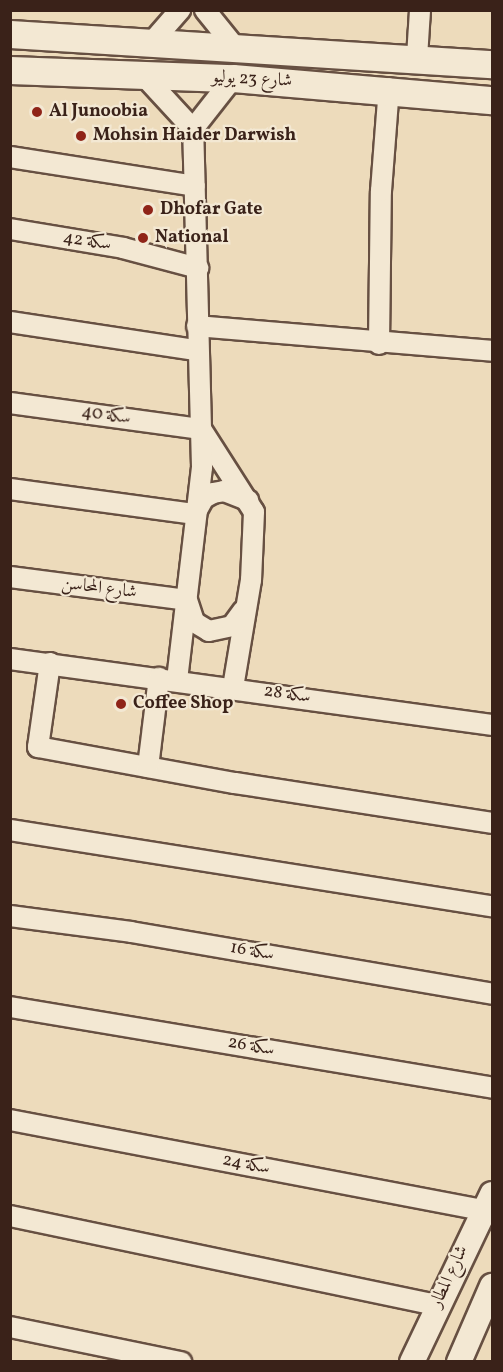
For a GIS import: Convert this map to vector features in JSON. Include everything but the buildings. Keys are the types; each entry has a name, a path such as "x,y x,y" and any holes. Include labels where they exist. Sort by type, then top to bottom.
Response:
{"main road":[{"name":"شارع 23 يوليو","path":"10,34 417,57 492,64"},
{"name":"شارع 23 يوليو","path":"10,70 146,78 233,78 389,88 492,99"}],"street":[{"path":"152,42 180,10"},
{"path":"205,10 234,46"},
{"path":"417,57 420,10"},
{"path":"146,78 193,129"},
{"path":"148,767 187,600 202,467 196,350 198,268 193,129 233,78"},
{"path":"379,344 381,191 389,88"},
{"path":"10,157 195,186"},
{"name":"سكة 42","path":"10,229 123,248 198,268"},
{"path":"10,322 196,350"},
{"path":"197,326 379,344 492,351"},
{"name":"سكة 40","path":"10,403 201,429"},
{"path":"201,429 225,472 250,501 254,512 251,580 243,611 233,687"},
{"path":"10,489 195,514"},
{"path":"195,514 204,498 224,490 250,501"},
{"name":"شارع المحاسن","path":"10,577 187,600"},
{"path":"187,600 194,622 209,631 231,626 243,611"},
{"name":"سكة 28","path":"10,659 233,687 492,725"},
{"path":"50,663 38,747 492,823"},
{"path":"10,830 492,906"},
{"name":"سكة 16","path":"10,916 131,932 492,994"},
{"name":"سكة 26","path":"10,1007 492,1088"},
{"name":"سكة 24","path":"10,1120 487,1202"},
{"name":"شارع المطار","path":"412,1362 487,1202"},
{"path":"10,1216 437,1305"},
{"path":"459,1362 492,1286"},
{"path":"10,1327 181,1362"}],"place":[{"name":"Al Junoobia","path":"37,112"},
{"name":"Mohsin Haider Darwish","path":"81,136"},
{"name":"Dhofar Gate","path":"148,210"},
{"name":"National","path":"143,238"},
{"name":"Coffee Shop","path":"121,704"}]}
